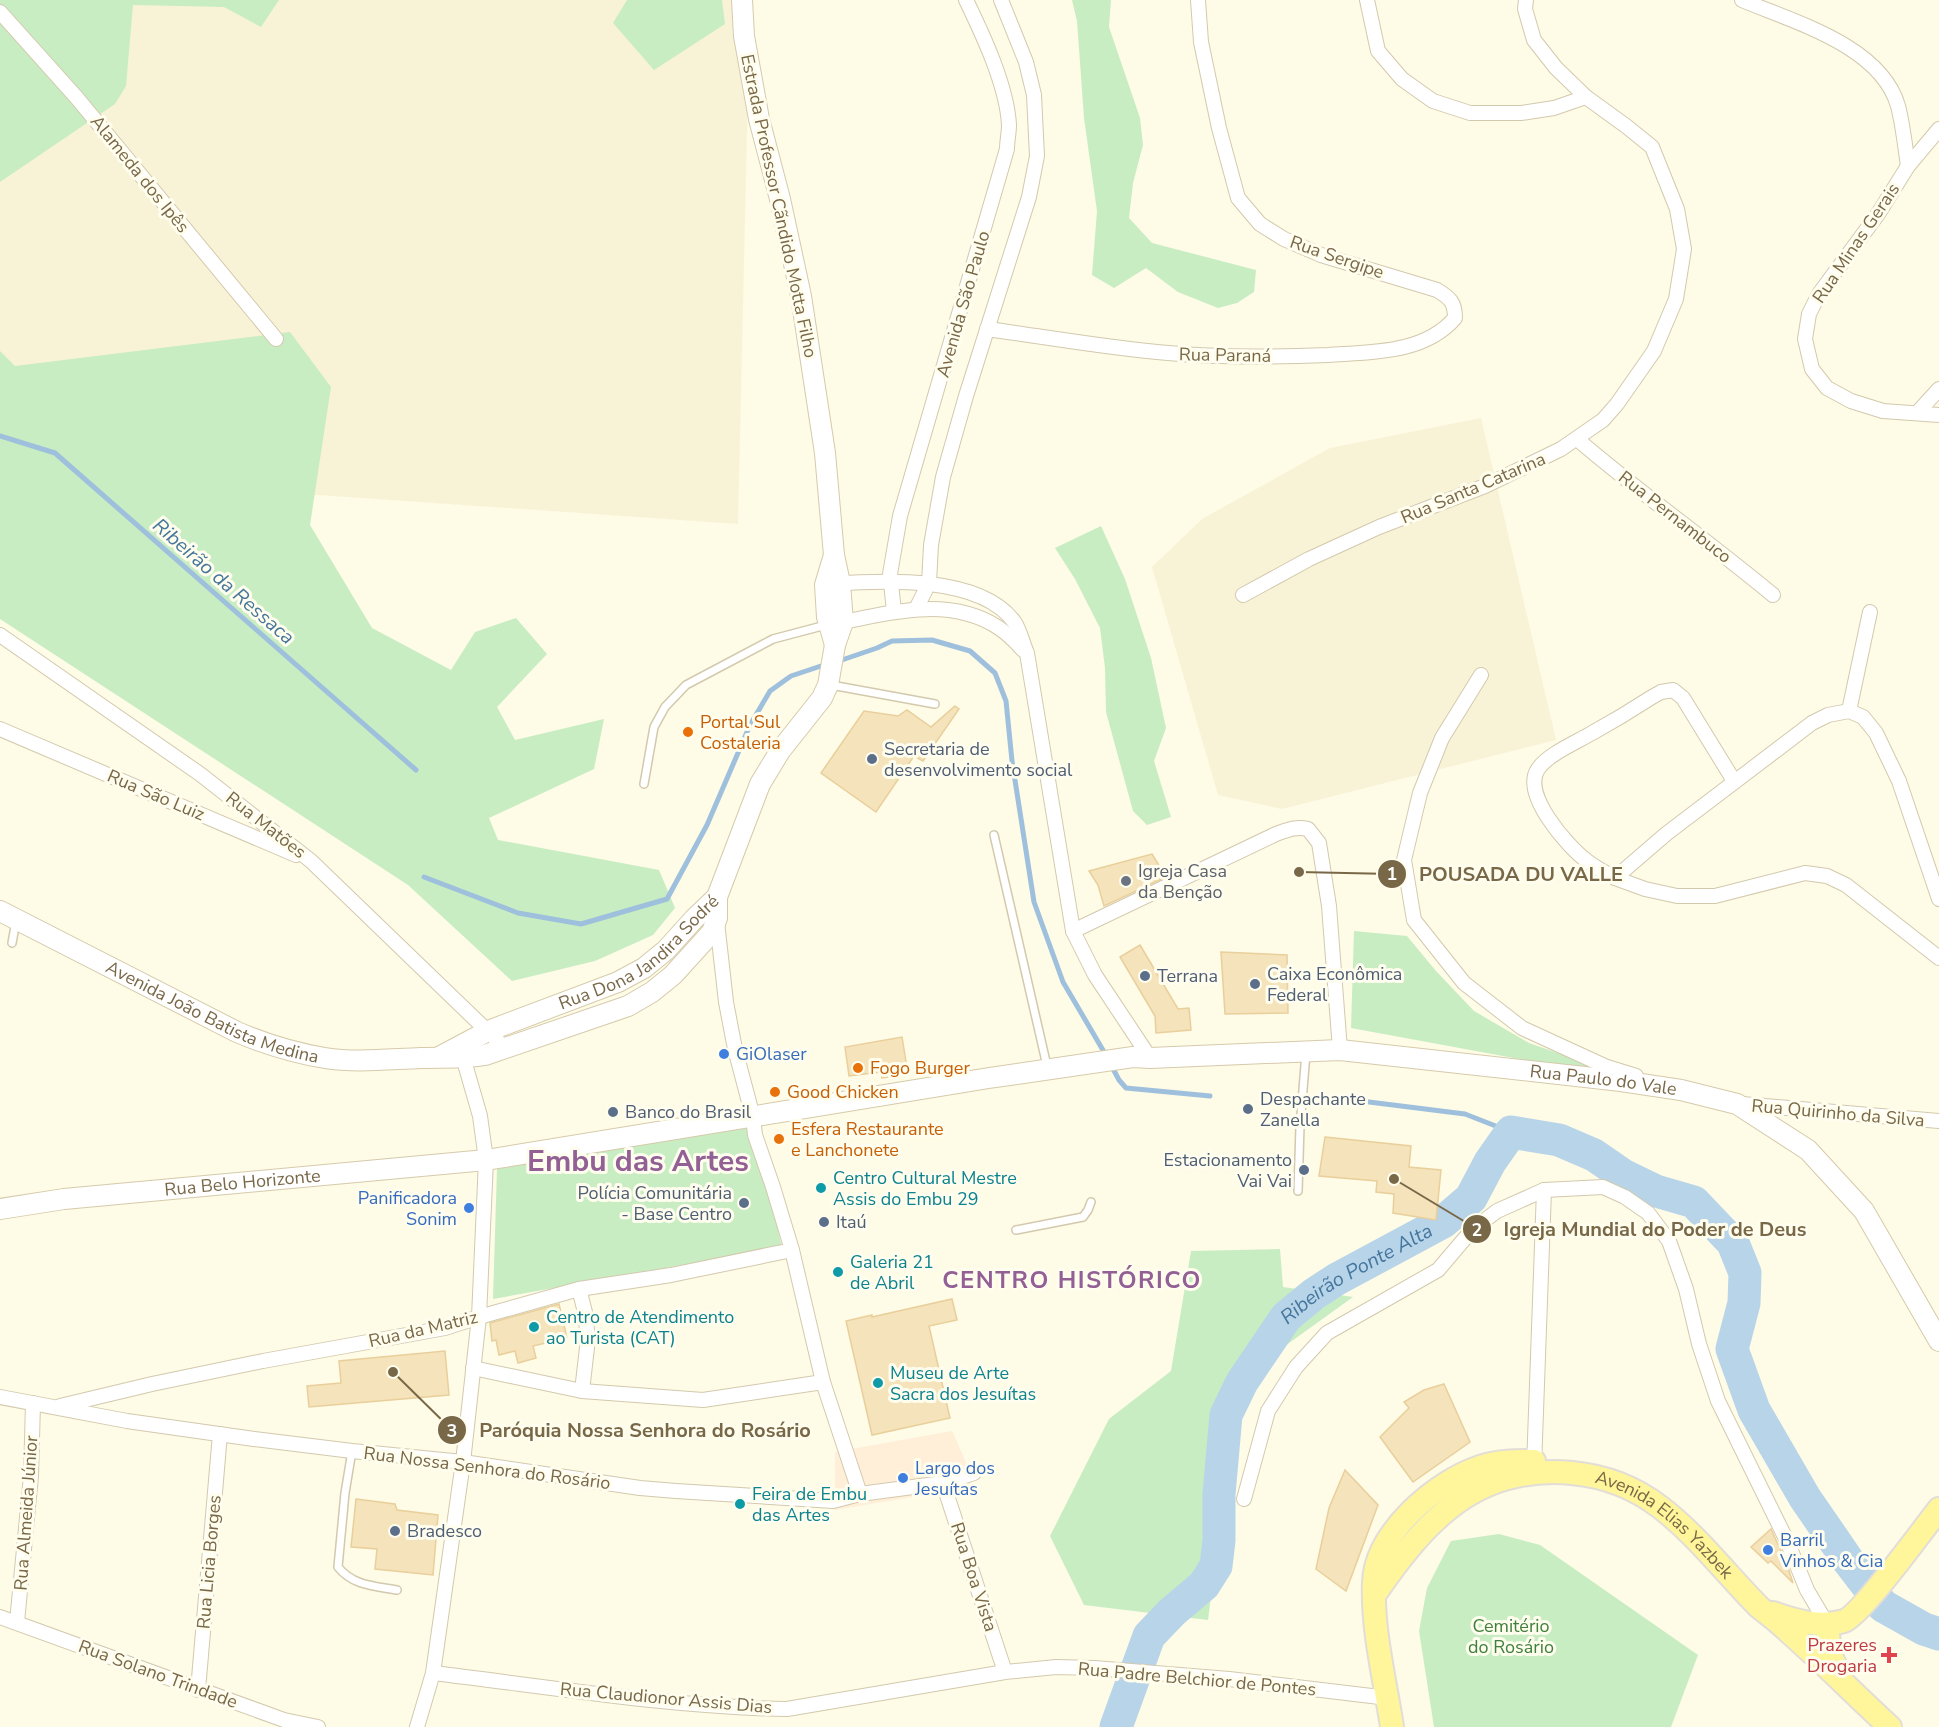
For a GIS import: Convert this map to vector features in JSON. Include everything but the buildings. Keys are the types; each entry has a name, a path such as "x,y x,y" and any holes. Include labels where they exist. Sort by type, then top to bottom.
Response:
{"main road":[{"name":"Avenida Elias Yazbek","path":"1392,1727 1378,1634 1375,1594 1390,1571 1419,1536 1454,1505 1490,1483 1540,1468 1595,1476 1618,1484 1657,1505 1676,1519 1760,1608 1890,1727"},
{"path":"1844,1684 1830,1654 1827,1624 1847,1620 1863,1604 1939,1509"},
{"name":"Avenida Elias Yazbek","path":"1760,1608 1791,1619 1827,1624"}],"street":[{"name":"Estrada Professor Cãndido Motta Filho","path":"742,0 744,36 759,119 780,199 801,296 825,453 834,555 833,584 827,617 836,623 830,679"},
{"name":"Avenida São Paulo","path":"894,611 891,582 893,550 900,516 1007,149 1009,125 1005,100 994,63 966,0"},
{"name":"Avenida São Paulo","path":"916,609 929,583 931,545 943,477 1029,197 1037,156 1034,95 1026,62 1001,0"},
{"name":"Rua Sergipe","path":"1198,0 1201,42 1216,117 1238,198 1260,225 1284,240 1321,255 1437,290 1448,297 1455,307 1455,318"},
{"path":"1367,0 1378,51 1402,79 1433,101 1470,113 1521,113 1554,108 1586,97"},
{"name":"Rua Santa Catarina","path":"1243,594 1309,559 1379,527 1485,486 1561,449 1603,420 1654,351 1676,299 1684,249 1677,208 1652,147 1586,97 1556,68 1534,40 1525,9 1526,0"},
{"path":"1742,0 1839,42 1865,58 1885,79 1898,105 1908,166"},
{"name":"Alameda dos Ipês","path":"0,12 77,98 276,339"},
{"name":"Rua Minas Gerais","path":"1918,412 1883,411 1851,401 1827,388 1812,369 1805,339 1809,314 1819,294 1878,214 1908,166 1939,129"},
{"name":"Rua Paraná","path":"987,329 1167,353 1223,357 1312,356 1379,352 1404,347 1428,339 1446,329 1455,318"},
{"path":"1918,412 1939,389"},
{"path":"1918,412 1939,415"},
{"name":"Rua Pernambuco","path":"1577,439 1618,474 1773,595"},
{"path":"833,584 929,583 963,590 991,601 1015,623 1027,653 1073,931 1095,975 1142,1057"},
{"path":"836,623 894,611 954,609 1001,629 1027,653"},
{"path":"1850,711 1870,612"},
{"name":"Rua Matões","path":"0,635 200,774 311,861 464,1054 505,1048"},
{"path":"1481,675 1442,738 1420,793 1404,860 1414,920 1464,983 1522,1028 1606,1067 1681,1090"},
{"path":"717,897 760,784 780,751 822,698 830,679"},
{"path":"1734,781 1683,698 1673,690 1661,692 1562,750 1542,764 1535,776 1535,786 1541,807 1562,838 1587,861 1615,878 1645,889 1677,896 1715,896 1805,873 1827,876 1846,885 1939,958"},
{"path":"1615,878 1666,834 1812,723 1828,715 1850,711 1863,717 1876,733 1899,781 1939,899"},
{"name":"Rua São Luiz","path":"0,729 311,861"},
{"path":"1073,931 1276,834 1299,827 1308,829 1319,843 1329,906 1340,1050"},
{"name":"Rua Dona Jandira Sodré","path":"464,1054 505,1048 628,1006 652,992 699,949 712,932 717,918 717,897"},
{"name":"Rua Dona Jandira Sodré","path":"464,1054 644,968 666,950 717,897"},
{"name":"Avenida João Batista Medina","path":"8,915 264,1044 326,1058 370,1060 464,1054"},
{"path":"717,918 726,1002 735,1049 753,1117 754,1135 792,1250 823,1382 860,1494"},
{"name":"Rua Paulo do Vale","path":"753,1117 1047,1069 1142,1057 1340,1050 1620,1081 1681,1090 1737,1104 1808,1150 1864,1211 1939,1341"},
{"path":"417,1727 433,1672 463,1462 479,1317 486,1160 480,1116 464,1054"},
{"name":"Rua Quirinho da Silva","path":"1737,1104 1939,1121"},
{"name":"Rua Belo Horizonte","path":"0,1209 64,1199 486,1160 753,1117"},
{"path":"1244,1499 1268,1411 1296,1367 1327,1333 1438,1270 1472,1230 1497,1211 1544,1190 1603,1187 1625,1197 1648,1213 1669,1241 1686,1289 1699,1344 1718,1401 1787,1540 1807,1590 1827,1624"},
{"path":"1540,1468 1544,1190"},
{"name":"Rua da Matriz","path":"55,1408 152,1384 445,1328 579,1289 671,1275 792,1250"},
{"path":"579,1289 585,1312 588,1340 582,1391"},
{"path":"473,1368 582,1391 703,1400 823,1382"},
{"name":"Rua Nossa Senhora do Rosário","path":"0,1397 127,1421 220,1434 463,1462 640,1488 676,1491 832,1501 860,1494 943,1483 974,1473"},
{"name":"Rua Almeida Júnior","path":"17,1622 32,1476 33,1403"},
{"name":"Rua Licia Borges","path":"198,1690 220,1434"},
{"name":"Rua Boa Vista","path":"943,1483 1005,1672"},
{"name":"Rua Solano Trindade","path":"0,1617 286,1723 318,1727"},
{"name":"Rua Padre Belchior de Pontes","path":"1005,1672 1056,1667 1094,1668 1229,1679 1388,1698"},
{"name":"Rua Claudionor Assis Dias","path":"433,1672 655,1700 787,1709 1005,1672"}],"lane":[{"path":"644,784 654,727 665,707 686,685 773,639 836,623"},
{"path":"830,679 849,687 935,704"},
{"path":"994,835 1047,1069"},
{"path":"8,915 12,944"},
{"path":"1298,1191 1306,1051"},
{"path":"1016,1230 1083,1217 1091,1202"},
{"path":"352,1451 345,1493 338,1567 346,1577 360,1583 398,1590"}],"shaded area":[{"path":"0,0 750,0 738,524 0,473"},
{"path":"1481,418 1556,740 1282,809 1218,795 1152,567 1202,519 1330,448"},
{"name":"Largo dos Jesuítas","path":"952,1431 969,1469 972,1487 835,1510 835,1452"}],"green space":[{"path":"0,0 279,0 261,27 224,7 133,5 126,86 115,104 0,182"},
{"path":"627,0 722,0 725,24 654,70 613,23"},
{"path":"1072,0 1111,0 1109,27 1140,118 1143,145 1133,183 1129,218 1152,243 1256,270 1254,292 1237,303 1218,308 1178,292 1146,268 1114,288 1092,275 1097,211 1084,118 1077,21"},
{"path":"290,332 331,387 310,525 372,628 451,670 475,632 516,618 547,654 497,707 515,740 604,719 594,769 489,818 498,840 659,870 675,908 653,935 595,961 512,981 408,885 0,619 0,351 15,366"},
{"path":"1101,526 1125,579 1151,658 1166,728 1154,761 1171,817 1147,825 1133,811 1106,712 1105,668 1100,628 1075,579 1055,548"},
{"path":"1354,931 1407,936 1474,1011 1529,1043 1578,1060 1600,1074 1351,1028"},
{"path":"745,1124 767,1184 782,1247 493,1299 497,1169"},
{"path":"1280,1249 1283,1287 1353,1297 1278,1351 1235,1410 1208,1620 1084,1605 1050,1536 1109,1419 1171,1371 1191,1251"},
{"name":"Cemitério do Rosário","path":"1499,1534 1540,1545 1698,1655 1671,1727 1434,1727 1419,1631 1427,1588 1451,1541"}],"waterway":[{"name":"Ribeirão da Ressaca","path":"0,436 55,453 416,770"},
{"path":"836,662 892,641 932,640 970,651 995,673 1006,701 1012,761 1034,902 1063,982 1107,1057"},
{"path":"424,877 518,913 581,924 667,899 707,825 750,725 770,691 791,676 827,664"},
{"path":"1111,1065 1126,1088 1210,1096"},
{"path":"1337,1098 1465,1114 1511,1132"},
{"name":"Ribeirão Ponte Alta","path":"1116,1727 1149,1636 1172,1612 1204,1585 1216,1566 1226,1415 1242,1382 1286,1317 1314,1294 1337,1279 1443,1222 1471,1198 1490,1162 1511,1132 1559,1140 1594,1155 1623,1175 1656,1191 1694,1202 1733,1243 1745,1273 1744,1303 1732,1349 1754,1410 1805,1498 1883,1606 1924,1629 1939,1634"}],"place":[{"name":"Portal Sul Costaleria","path":"688,732"},
{"name":"Secretaria de desenvolvimento social","path":"872,759"},
{"name":"POUSADA DU VALLE","path":"1299,872"},
{"name":"Igreja Casa da Benção","path":"1126,881"},
{"name":"Terrana","path":"1145,976"},
{"name":"Caixa Econômica Federal","path":"1255,984"},
{"name":"GiOlaser","path":"724,1054"},
{"name":"Fogo Burger","path":"858,1068"},
{"name":"Good Chicken","path":"775,1092"},
{"name":"Despachante Zanella","path":"1248,1109"},
{"name":"Banco do Brasil","path":"613,1112"},
{"name":"Esfera Restaurante e Lanchonete","path":"779,1139"},
{"name":"Estacionamento Vai Vai","path":"1304,1170"},
{"name":"Igreja Mundial do Poder de Deus","path":"1394,1179"},
{"name":"Centro Cultural Mestre Assis do Embu 29","path":"821,1188"},
{"name":"Polícia Comunitária - Base Centro","path":"744,1203"},
{"name":"Panificadora Sonim","path":"469,1208"},
{"name":"Itaú","path":"824,1222"},
{"name":"Galeria 21 de Abril","path":"838,1272"},
{"name":"Centro de Atendimento ao Turista (CAT)","path":"534,1327"},
{"name":"Paróquia Nossa Senhora do Rosário","path":"393,1372"},
{"name":"Museu de Arte Sacra dos Jesuítas","path":"878,1383"},
{"name":"Largo dos Jesuítas","path":"903,1478"},
{"name":"Feira de Embu das Artes","path":"740,1504"},
{"name":"Bradesco","path":"395,1531"},
{"name":"Barril Vinhos & Cia","path":"1768,1550"},
{"name":"Prazeres Drogaria","path":"1889,1655"}],"district":[{"name":"Embu das Artes","path":"638,1161"},
{"name":"CENTRO HISTÓRICO","path":"1072,1280"}]}
